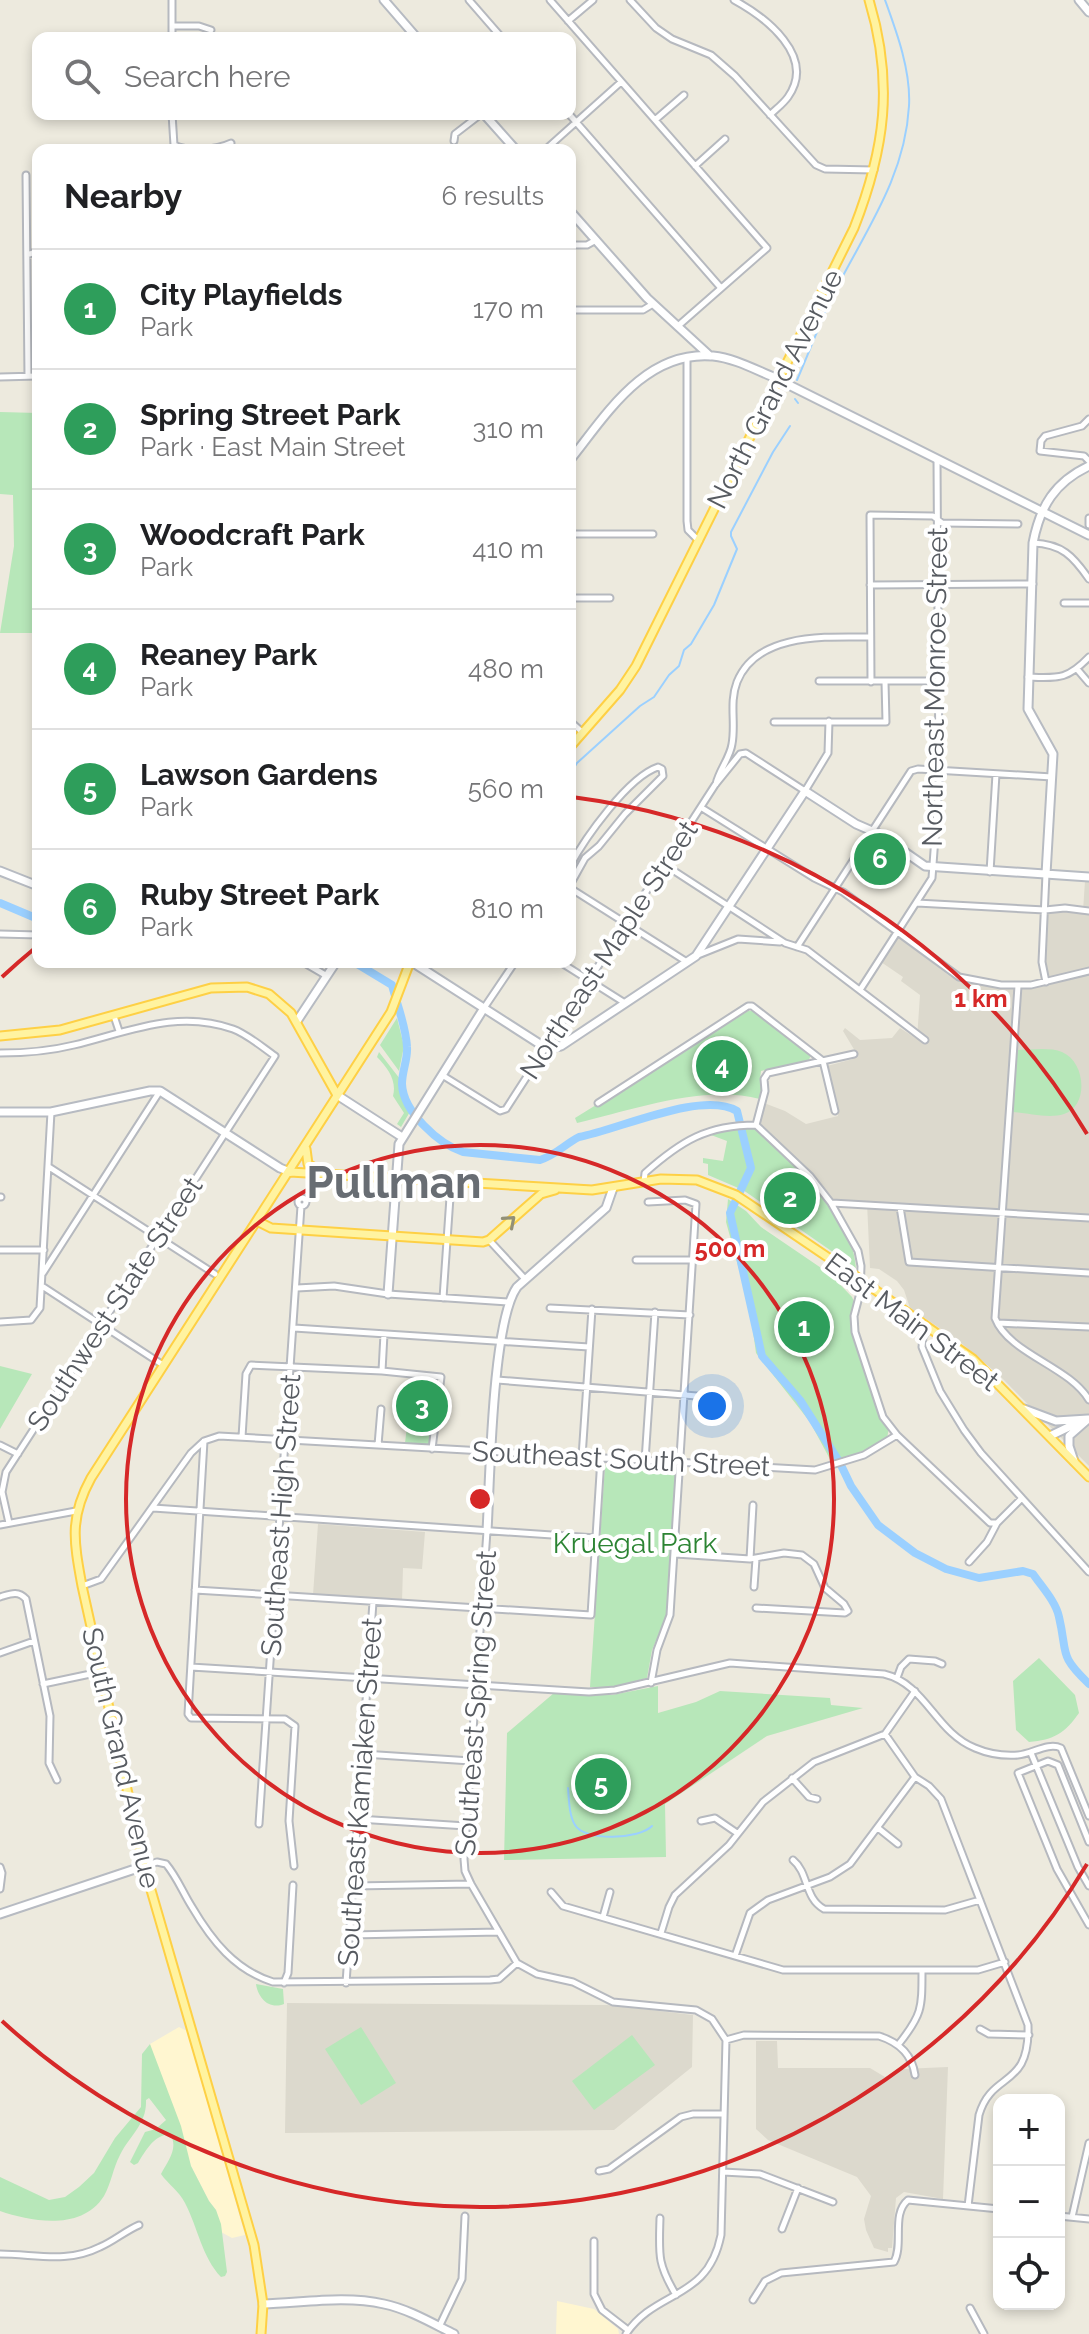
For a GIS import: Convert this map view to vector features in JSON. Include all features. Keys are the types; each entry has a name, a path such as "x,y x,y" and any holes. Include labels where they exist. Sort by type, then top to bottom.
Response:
{"main road":[{"name":"North Grand Avenue","path":"576,740 620,690 636,666 854,228 875,170 882,135 884,76 881,48 869,0"},
{"path":"290,1172 391,1012 409,968"},
{"path":"0,1036 47,1032 211,988 238,986 269,994 285,1006 297,1021 337,1095"},
{"path":"310,1139 306,1153 309,1166 336,1174"},
{"name":"East Main Street","path":"290,1172 592,1190 685,1179 726,1190 973,1359 1089,1477"},
{"name":"South Grand Avenue","path":"261,2334 263,2304 260,2274 243,2203 144,1866 82,1586 76,1550 76,1511 91,1478 290,1172"},
{"path":"522,1186 535,1192 536,1198"},
{"path":"257,1221 271,1228 489,1240 536,1198 545,1192 561,1189"}],"street":[{"path":"172,0 172,32"},
{"path":"384,0 412,32"},
{"path":"469,0 495,32"},
{"path":"550,0 767,248 678,326"},
{"path":"568,21 593,0"},
{"path":"630,0 656,28 672,39 711,55 735,76 816,165 825,169 875,170"},
{"path":"734,0 776,31 787,42 793,55 794,84 788,97 770,115"},
{"path":"1079,0 1089,12"},
{"path":"172,26 199,26 211,30"},
{"path":"552,144 621,82"},
{"path":"655,120 684,95"},
{"path":"172,120 174,144"},
{"path":"454,141 455,134 474,120"},
{"path":"488,120 510,144"},
{"path":"574,120 721,288"},
{"path":"695,166 725,139"},
{"path":"26,175 28,376"},
{"path":"576,218 653,304 710,356"},
{"path":"576,245 587,245 596,240"},
{"path":"27,255 32,253"},
{"path":"576,310 643,310 653,304"},
{"path":"576,453 637,381 663,366 710,356 738,362 780,381 1089,535"},
{"path":"687,359 688,528 699,541"},
{"path":"0,377 32,376"},
{"path":"1046,982 1042,962 1052,748 1028,709 1033,543 1042,511 1062,482 1089,464 1084,456 1040,451 1045,436 1082,426 1089,419"},
{"name":"Northeast Monroe Street","path":"860,990 932,878 939,771 937,459"},
{"path":"871,682 870,515 933,516 942,523 1018,524"},
{"path":"1089,518 1089,525"},
{"path":"576,534 653,534"},
{"path":"1033,543 1064,549 1089,579"},
{"path":"870,585 1033,584"},
{"path":"576,598 610,598"},
{"path":"1064,603 1089,603"},
{"name":"Northeast Maple Street","path":"442,1075 500,1111 506,1109 715,785 732,747 736,683 753,661 769,650 799,640 870,637"},
{"path":"1027,677 1063,677 1089,657"},
{"path":"1077,669 1089,683"},
{"path":"819,681 937,681"},
{"path":"774,722 886,722 885,682"},
{"path":"421,968 546,1048 561,1046 696,956 828,753 829,721"},
{"path":"576,726 582,732"},
{"name":"Northeast Maple Street","path":"715,785 740,754 746,753 805,791"},
{"path":"576,858 623,794 649,770 662,769 663,776 585,858 576,875"},
{"path":"797,947 911,771 1052,777"},
{"path":"990,872 996,774"},
{"path":"805,791 925,866 1089,877"},
{"path":"702,808 834,888 959,977 982,983 1018,986 1089,971"},
{"path":"664,865 785,943"},
{"path":"0,871 32,884"},
{"path":"576,891 689,963"},
{"path":"917,903 1089,911"},
{"path":"759,939 761,927"},
{"path":"0,934 32,935"},
{"path":"696,956 726,942 759,939 807,950 925,1040"},
{"path":"313,968 327,976"},
{"path":"297,1021 332,968"},
{"path":"388,1294 398,1147 511,968"},
{"path":"569,968 625,1004"},
{"path":"1018,986 994,1305 997,1323 1009,1337 1082,1389 1089,1400"},
{"path":"598,1103 752,1006 823,1061 835,1111"},
{"path":"0,1053 74,1045 119,1031 114,1016"},
{"name":"Southwest State Street","path":"9,1523 2,1482 275,1056 235,1029 195,1021 160,1022 119,1031"},
{"path":"756,1125 765,1091 764,1079 768,1073 854,1054"},
{"path":"43,1274 160,1091"},
{"path":"0,1112 51,1112 160,1091 290,1172"},
{"path":"337,1095 402,1137"},
{"path":"0,1322 31,1320 40,1308 51,1112"},
{"path":"644,1182 645,1173 682,1144 717,1127 756,1125 787,1151 831,1203 858,1251 861,1266 860,1293 854,1316 855,1332 883,1417 897,1435 990,1523 997,1523"},
{"path":"49,1167 215,1274"},
{"path":"443,1298 451,1183"},
{"path":"609,1203 613,1188"},
{"path":"592,1190 609,1203"},
{"path":"648,1202 685,1200 696,1204 676,1554 670,1615 657,1650 651,1683"},
{"name":"Southeast Spring Street","path":"517,1963 471,1884 464,1859 501,1342 508,1302 525,1279 609,1203"},
{"path":"831,1203 1089,1218"},
{"name":"Southeast High Street","path":"259,1824 301,1206"},
{"path":"900,1207 909,1262 1089,1273"},
{"path":"489,1240 525,1279"},
{"path":"0,1250 44,1250"},
{"path":"636,1260 693,1260"},
{"path":"42,1286 163,1365"},
{"path":"297,1288 334,1286 388,1294 508,1302"},
{"path":"550,1308 690,1315"},
{"path":"582,1457 592,1309"},
{"path":"645,1461 655,1312"},
{"path":"997,1323 1089,1327"},
{"path":"294,1328 589,1347"},
{"path":"929,1328 923,1337 922,1347 950,1410 981,1453 1089,1572"},
{"path":"382,1371 384,1334"},
{"path":"242,1437 248,1367 382,1371 441,1377 432,1449"},
{"path":"497,1380 722,1398"},
{"path":"378,1445 381,1409"},
{"path":"1023,1409 1056,1421 1088,1419"},
{"path":"1050,1436 1088,1419"},
{"path":"1074,1461 1069,1436 1088,1419"},
{"name":"Southeast South Street","path":"204,1441 219,1436 285,1439 815,1470 852,1460 897,1435"},
{"path":"82,1586 101,1579 204,1441"},
{"path":"204,1441 188,1714 191,1718 285,1719 295,1726 289,1821 294,1866"},
{"path":"0,1445 18,1454"},
{"path":"195,1590 591,1615 601,1458"},
{"path":"969,1562 987,1542 997,1523 1022,1498"},
{"path":"753,1505 754,1587"},
{"path":"152,1508 596,1538"},
{"path":"0,1525 76,1511"},
{"path":"676,1554 753,1559 793,1553 809,1559 819,1570 825,1588 848,1611 756,1608"},
{"path":"0,1597 14,1593 26,1599 50,1716 49,1763 57,1780"},
{"name":"Southeast Kamiaken Street","path":"346,1983 373,1602"},
{"path":"0,1653 34,1641"},
{"path":"897,1678 901,1667 909,1659 942,1664"},
{"path":"191,1667 589,1692 651,1683 730,1663 884,1674 897,1678 915,1691 943,1725 967,1744 998,1754 1031,1753 1054,1745 1061,1748 1089,1816"},
{"path":"43,1684 100,1672"},
{"path":"661,1933 675,1895 729,1845 763,1802 814,1762 885,1734 915,1691"},
{"path":"885,1734 915,1777 941,1799 1028,2025 1023,2063 1011,2078 988,2093 982,2103 968,2206"},
{"path":"1031,1753 1078,1867 1089,1886"},
{"path":"363,1754 471,1761"},
{"path":"1089,1842 1058,1765 1048,1761 1018,1773 1057,1869 1089,1925"},
{"path":"735,1956 750,1913 768,1900 830,1877 850,1864 915,1777"},
{"path":"792,1778 809,1797 817,1799"},
{"path":"701,1821 715,1818 737,1833"},
{"path":"358,1819 466,1826"},
{"path":"878,1828 898,1844"},
{"path":"793,1860 798,1864 817,1906 832,1911 945,1910 980,1900"},
{"path":"0,1914 157,1862 166,1864 220,1946 243,1970 256,1977 284,1983 490,1980 499,1979 517,1963 537,1974 573,1982 613,2002 696,2010 712,2019 726,2040 721,2235 715,2258 697,2282 642,2317 627,2332 602,2310 594,2294 594,2241"},
{"path":"0,1867 0,1889"},
{"path":"353,1886 471,1884"},
{"path":"284,1983 288,1973 293,1885"},
{"path":"551,1892 563,1906 790,1971 986,1969 1005,1962"},
{"path":"603,1917 610,1892"},
{"path":"350,1935 499,1932"},
{"path":"898,2045 919,2015 922,1971"},
{"path":"980,2029 989,2034 1029,2035"},
{"path":"726,2040 744,2035 879,2036 898,2045 911,2059 915,2075"},
{"path":"599,2171 609,2169 681,2117 724,2114"},
{"path":"1072,2217 1089,2143"},
{"path":"723,2172 760,2174 833,2202"},
{"path":"782,2229 798,2188"},
{"path":"753,2300 765,2281 781,2273 894,2262 898,2253 900,2209 908,2200 993,2208"},
{"path":"439,2327 461,2284 465,2216"},
{"path":"1065,2216 1089,2219"},
{"path":"660,2218 661,2269 676,2295"},
{"path":"0,2254 58,2259 78,2255 98,2249 139,2225"},
{"path":"263,2304 368,2301 398,2308 454,2334"},
{"path":"970,2308 984,2334"}],"shaded area":[{"path":"1085,881 1089,881 1089,1466 1000,1376 960,1342 910,1308 904,1290 897,1281 879,1269 870,1268 867,1203 833,1201 812,1173 759,1122 764,1103 806,1124 838,1116 827,1066 853,1059 855,1051 843,1031 845,1028 860,1040 892,1038 900,1028 917,1039 920,995 901,981 903,977 881,962 898,937 951,977 969,984 1024,989 1050,985 1044,962 1047,912 1065,909 1083,911"},
{"path":"318,1524 425,1532 422,1569 403,1568 402,1601 313,1595"},
{"path":"287,2003 607,2005 693,2015 692,2067 614,2130 285,2133"},
{"path":"179,2027 187,2031 245,2235 232,2238 221,2232 216,2210 191,2166 165,2084 156,2067 150,2044"},
{"path":"756,2041 777,2041 778,2068 870,2068 885,2077 903,2069 948,2067 943,2199 904,2192 896,2198 892,2248 888,2248 888,2252 874,2248 866,2230 864,2219 871,2196 857,2177 768,2140 756,2129"},
{"path":"557,2301 594,2309 618,2329 619,2334 556,2334"}],"green space":[{"path":"0,412 32,413 32,633 0,633 14,546 13,495 0,494"},
{"path":"873,839 901,858 887,878 859,860"},
{"path":"748,1011 754,1011 811,1054 809,1060 761,1071 760,1099 715,1095 668,1100 577,1123 575,1118"},
{"path":"397,1018 404,1046 399,1071 380,1045"},
{"path":"1017,1050 1052,1050 1070,1057 1080,1074 1081,1084 1081,1094 1072,1109 1052,1116 1013,1112"},
{"path":"379,1052 400,1079 400,1091 411,1110 401,1127 397,1124 404,1113 393,1096 391,1075 377,1057"},
{"path":"732,1128 756,1129 820,1191 845,1229 856,1268 743,1190 708,1175 708,1164 703,1163 703,1158 723,1161 727,1141 711,1135"},
{"path":"728,1199 746,1211 761,1227 830,1274 852,1297 856,1306 854,1316 859,1349 889,1427 887,1439 880,1444 832,1463 810,1422 756,1353 750,1309 726,1222"},
{"path":"0,1366 32,1374 0,1429"},
{"path":"413,1377 437,1379 430,1442 427,1445 405,1443"},
{"name":"Kruegal Park","path":"605,1465 676,1469 666,1618 652,1650 647,1678 613,1687 590,1687"},
{"path":"1039,1658 1075,1695 1079,1713 1058,1734 1029,1742 1016,1730 1013,1681"},
{"path":"658,1686 658,1713 720,1691 830,1698 831,1705 863,1708 767,1736 665,1804 666,1857 504,1860 507,1733 554,1693 612,1695"},
{"path":"256,1984 283,1989 284,2004 265,2002"},
{"path":"361,2027 396,2083 361,2105 325,2049"},
{"path":"632,2035 655,2065 594,2110 572,2081"},
{"path":"150,2044 181,2126 191,2166 221,2224 225,2276 221,2277 205,2251 180,2195 161,2174 173,2149 170,2134 155,2140 138,2163 134,2165 130,2162 145,2132 156,2129 166,2120 149,2098 141,2123 120,2155 104,2196 95,2207 83,2215 56,2221 0,2211 0,2177 49,2200 65,2197 94,2173 115,2138 141,2107 142,2054"}],"waterway":[{"path":"797,380 835,291 892,180 906,132 908,79 885,0"},
{"path":"795,399 798,403"},
{"path":"576,765 654,697 679,666 684,650 691,644 714,605 737,549 731,532 790,426"},
{"path":"0,903 32,916"},
{"path":"364,968 392,985 406,1039 402,1084 409,1105 433,1134 463,1152 540,1160 579,1137 682,1108 722,1106 737,1111 751,1168 730,1213 762,1356 800,1400 878,1525 915,1553 946,1569 979,1578 1023,1571 1033,1574 1057,1611 1068,1660 1089,1684"},
{"path":"568,1788 572,1817 581,1830 613,1837 636,1834 652,1826"}],"place":[{"name":"Ruby Street Park","path":"880,859"},
{"name":"Reaney Park","path":"722,1066"},
{"name":"Spring Street Park","path":"790,1198"},
{"name":"City Playfields","path":"804,1327"},
{"name":"Woodcraft Park","path":"422,1406"},
{"name":"Lawson Gardens","path":"601,1784"}],"district":[{"name":"Pullman","path":"394,1182"}]}
